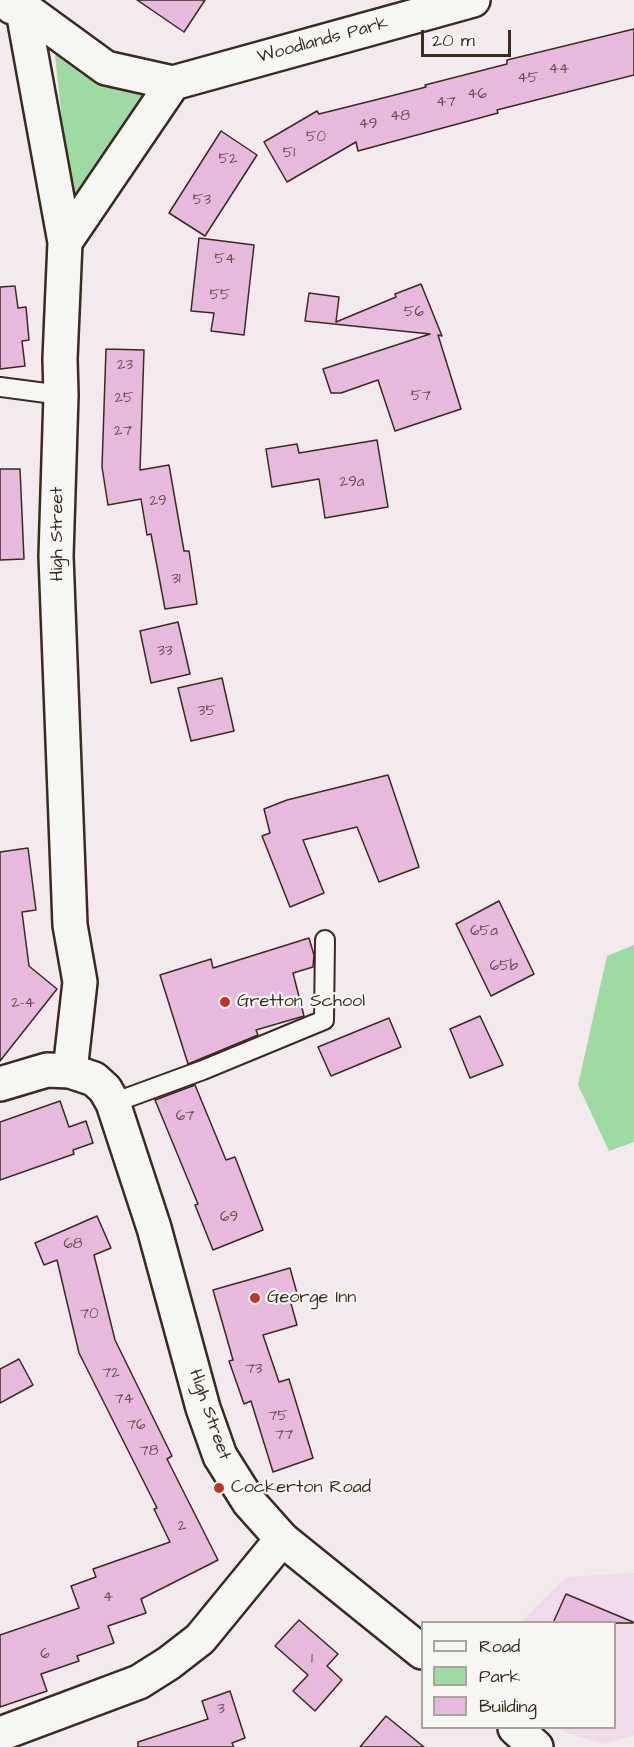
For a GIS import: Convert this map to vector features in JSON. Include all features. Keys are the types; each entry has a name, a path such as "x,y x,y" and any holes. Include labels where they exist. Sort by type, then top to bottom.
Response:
{"street":[{"name":"Woodlands Park","path":"14,5 106,68 173,82 473,0"},
{"name":"High Street","path":"14,5 65,242 60,359 57,556 70,925 80,982 70,1071"},
{"path":"65,242 173,82"},
{"path":"0,1084 47,1070 70,1071 93,1079 105,1089 113,1103"},
{"name":"High Street","path":"113,1103 151,1217 203,1408 220,1456 249,1502 282,1539 421,1650"},
{"path":"0,1734 139,1682 170,1663 200,1640 282,1539"},
{"path":"516,1729 536,1747"}],"lane":[{"path":"0,387 61,395"},
{"path":"113,1103 203,1070 324,1020 325,940"}],"shaded area":[{"path":"634,1573 634,1735 604,1744 567,1733 562,1729 616,1729 616,1621 522,1621 566,1577"}],"green space":[{"path":"55,55 68,60 85,73 154,97 72,213"},
{"path":"634,945 634,1142 609,1151 578,1085 607,956"}],"building":[{"path":"137,0 205,0 184,32"},
{"path":"634,29 634,75 497,110 498,113 358,151 356,142 287,182 264,142 317,111 319,114 426,87 425,85 507,64 507,60"},
{"path":"221,131 257,155 205,236 169,213"},
{"path":"199,238 254,245 244,335 211,331 214,313 191,311"},
{"path":"421,284 442,336 438,335 461,409 395,431 378,380 341,393 331,393 323,369 430,334 305,321 309,293 339,297 336,322"},
{"path":"15,286 18,308 26,307 29,340 22,341 25,366 0,369 0,287"},
{"path":"106,349 144,350 140,470 169,465 184,551 189,551 197,604 165,609 151,534 147,535 141,499 108,505 102,467"},
{"path":"377,440 388,507 325,518 319,479 272,487 266,449 297,444 299,453"},
{"path":"0,469 20,469 24,559 0,560"},
{"path":"178,622 190,674 151,683 140,631"},
{"path":"222,678 234,731 191,741 178,688"},
{"path":"388,775 419,867 379,882 357,827 303,840 324,893 290,907 262,836 270,833 264,809 287,800"},
{"path":"28,848 36,910 22,912 29,966 57,989 0,1061 0,852"},
{"path":"499,901 534,974 491,996 456,924"},
{"path":"309,938 314,955 313,967 293,973 304,1016 256,1030 258,1035 188,1064 160,975 211,959 213,968"},
{"path":"480,1016 503,1065 470,1078 450,1029"},
{"path":"389,1018 401,1047 331,1076 318,1047"},
{"path":"195,1085 226,1160 235,1157 263,1230 213,1250 195,1205 198,1204 155,1100"},
{"path":"60,1101 69,1127 86,1121 93,1143 73,1150 74,1154 0,1180 0,1122"},
{"path":"97,1216 111,1248 94,1255 115,1340 172,1456 167,1459 218,1560 141,1599 146,1613 108,1626 114,1643 77,1656 79,1661 41,1674 47,1691 0,1707 0,1635 79,1608 71,1586 96,1577 93,1569 170,1542 154,1509 157,1508 79,1353 57,1260 44,1265 35,1243"},
{"path":"290,1268 298,1297 290,1300 297,1325 263,1335 279,1382 289,1379 313,1458 273,1472 251,1401 244,1404 229,1361 233,1360 213,1290"},
{"path":"19,1359 33,1385 0,1403 0,1369"},
{"path":"566,1594 633,1623 616,1623 616,1621 554,1621"},
{"path":"299,1620 338,1654 327,1666 342,1680 315,1711 293,1691 308,1675 275,1646"},
{"path":"230,1691 245,1738 232,1743 234,1747 138,1747 138,1742 208,1719 202,1701"},
{"path":"386,1716 424,1747 360,1747"}],"place":[{"name":"Gretton School","path":"225,1002"},
{"name":"George Inn","path":"255,1298"},
{"name":"Cockerton Road","path":"219,1488"}]}
